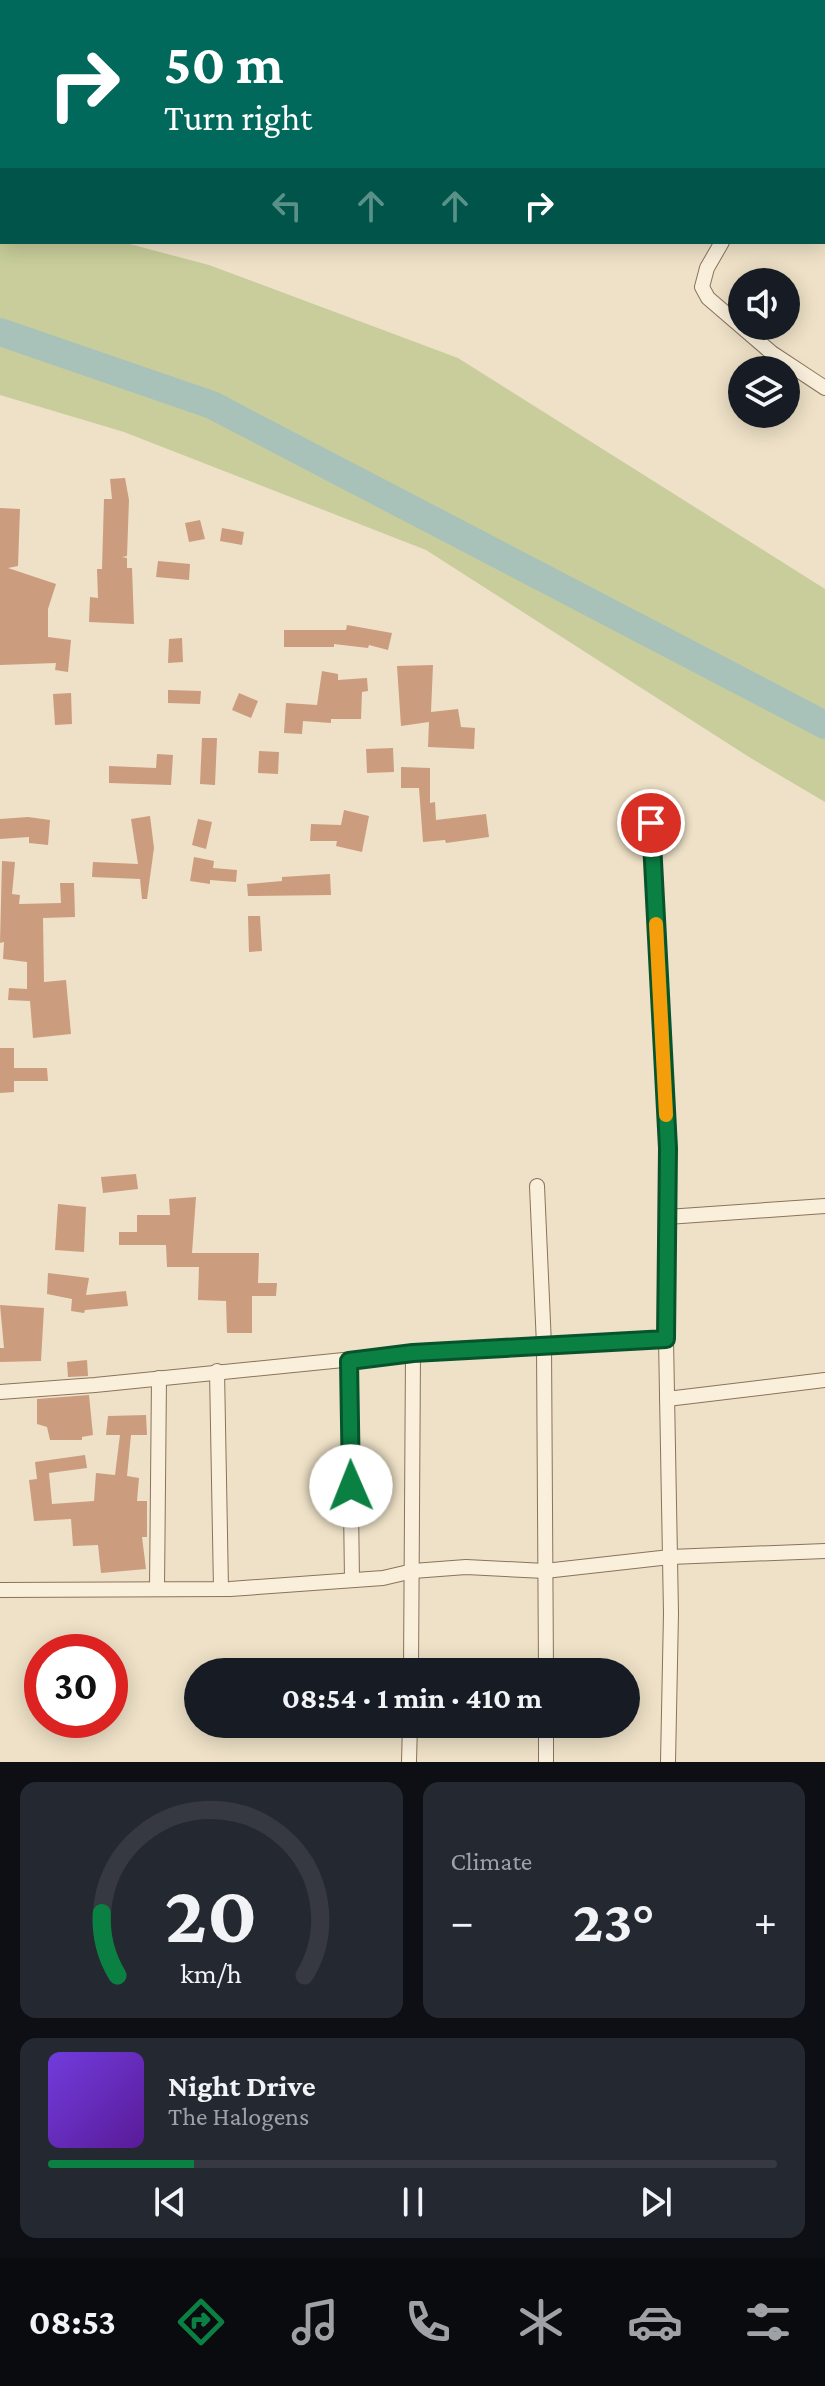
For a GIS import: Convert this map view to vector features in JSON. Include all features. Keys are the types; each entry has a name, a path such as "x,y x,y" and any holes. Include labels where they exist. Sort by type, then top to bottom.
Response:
{"street":[{"path":"721,244 703,279 702,287 708,298 772,353 825,388"},
{"path":"651,823 668,1148 668,1762"},
{"path":"537,1186 544,1345 546,1658"},
{"path":"667,1217 825,1206"},
{"path":"0,1392 413,1353 666,1339"},
{"path":"411,1658 413,1353"},
{"path":"349,1361 352,1580"},
{"path":"217,1371 221,1589"},
{"path":"157,1589 159,1378"},
{"path":"667,1399 825,1380"},
{"path":"0,1590 221,1589 352,1580 466,1567 545,1571 670,1557 825,1551"},
{"path":"409,1762 410,1738"},
{"path":"546,1738 546,1762"}],"green space":[{"path":"0,244 130,244 209,265 458,358 825,589 825,802 749,757 426,550 124,432 0,395"}],"building":[{"path":"125,478 129,500 127,556 122,557 127,558 127,568 132,568 134,624 89,622 90,597 98,598 97,569 102,569 104,499 112,499 110,479"},
{"path":"0,508 20,509 18,566 8,568 56,584 48,609 48,637 71,640 68,672 55,670 56,663 0,665"},
{"path":"200,520 205,539 189,542 185,523"},
{"path":"222,528 244,532 242,545 220,541"},
{"path":"158,561 190,564 189,580 156,577"},
{"path":"347,625 392,633 388,650 369,645 368,648 334,644 334,647 284,647 284,630 346,630"},
{"path":"182,638 183,662 168,663 169,639"},
{"path":"433,665 431,712 458,709 461,727 475,728 474,749 428,747 429,722 401,726 397,666"},
{"path":"322,671 338,674 338,680 367,678 368,691 362,692 361,719 331,719 331,723 303,721 302,734 284,733 286,703 317,705"},
{"path":"168,690 201,691 200,704 168,703"},
{"path":"71,693 72,724 55,725 53,694"},
{"path":"239,693 258,701 251,718 232,710"},
{"path":"202,738 217,738 215,785 200,784"},
{"path":"393,748 394,772 367,773 366,749"},
{"path":"259,751 279,752 278,774 258,773"},
{"path":"157,754 173,755 171,785 109,783 109,766 156,768"},
{"path":"401,767 430,768 430,803 435,802 436,820 486,814 489,837 446,843 445,840 423,842 419,788 401,788"},
{"path":"344,810 369,816 362,852 336,846 337,841 310,841 311,824 341,825"},
{"path":"150,816 154,848 147,899 142,899 140,879 92,877 93,862 138,864 131,819"},
{"path":"28,817 50,820 48,845 29,843 29,837 0,839 0,819"},
{"path":"198,819 212,822 206,849 192,845"},
{"path":"194,857 214,861 213,868 237,870 236,882 210,880 210,884 190,881"},
{"path":"2,861 15,862 12,894 20,895 19,904 61,903 60,883 74,883 75,917 43,918 44,982 66,980 71,1034 33,1038 30,1001 8,1000 9,988 27,989 27,962 3,959 4,942 0,943"},
{"path":"330,874 331,895 248,896 247,884 282,881 282,877"},
{"path":"248,916 260,916 262,951 249,952"},
{"path":"0,1048 14,1048 14,1068 47,1068 48,1081 14,1081 14,1092 0,1093"},
{"path":"136,1174 138,1189 103,1193 101,1177"},
{"path":"196,1197 192,1253 259,1253 258,1283 277,1283 276,1296 252,1296 252,1333 227,1333 226,1301 198,1300 199,1267 167,1267 166,1245 119,1245 119,1232 137,1232 137,1215 170,1215 169,1199"},
{"path":"58,1204 86,1207 84,1252 55,1250"},
{"path":"48,1273 89,1278 86,1295 126,1291 128,1306 85,1310 84,1313 71,1311 72,1299 47,1294"},
{"path":"0,1305 44,1308 41,1361 0,1362 0,1348 4,1348"},
{"path":"87,1360 88,1376 68,1377 67,1362"},
{"path":"89,1395 93,1435 82,1437 82,1440 50,1440 47,1427 37,1424 37,1399"},
{"path":"146,1415 147,1435 131,1435 127,1476 139,1478 137,1501 147,1501 147,1537 142,1537 146,1569 101,1573 98,1545 73,1546 71,1519 34,1521 29,1480 37,1479 35,1462 85,1455 87,1468 49,1473 52,1504 94,1501 96,1473 115,1475 120,1435 106,1435 108,1416"}],"waterway":[{"path":"0,332 212,405 825,725"}],"slow traffic":[{"path":"656,924 666,1115"}],"route":[{"path":"351,1486 349,1361 413,1353 666,1339 668,1148 651,823"}]}
